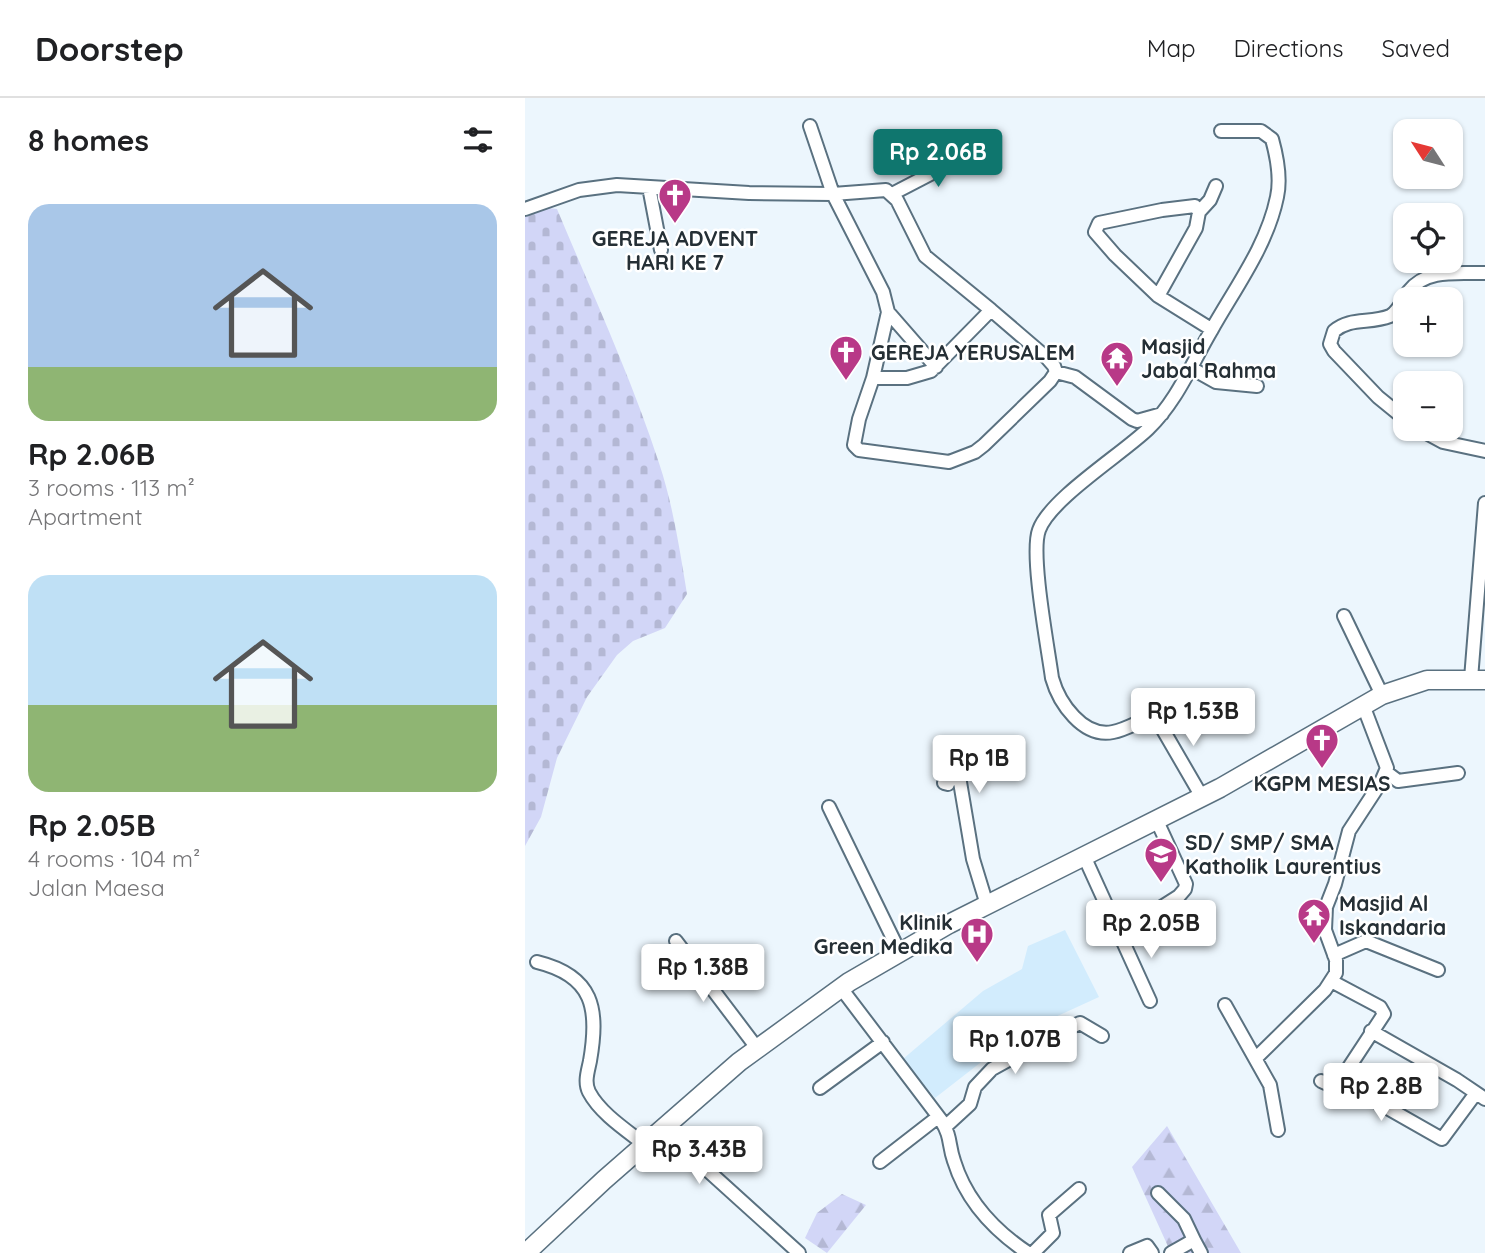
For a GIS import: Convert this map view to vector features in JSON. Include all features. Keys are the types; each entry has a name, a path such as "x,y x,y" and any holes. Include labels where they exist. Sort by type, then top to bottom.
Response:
{"street":[{"path":"810,126 833,194 883,292 888,312 873,378 855,433 856,449 949,462 975,452 1050,381 1056,372"},
{"path":"1202,797 1155,716 1112,732 1099,732 1069,712 1057,696 1052,678 1038,567 1037,535 1040,526 1056,506 1132,443 1163,413 1244,277 1260,244 1277,197 1279,181 1272,139 1253,130 1221,131"},
{"path":"892,194 969,154"},
{"path":"1158,296 1187,248 1196,228 1199,212 1210,200 1216,186"},
{"path":"525,209 591,187 833,194 885,190 892,194 925,256 1047,358 1056,372"},
{"path":"649,187 661,250"},
{"path":"1199,212 1195,206 1187,206 1097,226 1095,232 1158,296 1211,329"},
{"path":"1393,409 1334,351 1330,344 1334,331 1350,321 1390,316 1412,287 1425,277 1436,274 1485,273"},
{"path":"873,378 915,377 936,367 991,310"},
{"path":"888,312 936,367"},
{"path":"1191,368 1216,382 1257,386"},
{"path":"1056,372 1075,377 1137,421 1163,413"},
{"path":"1441,441 1485,451"},
{"path":"526,1253 643,1144 757,1048 842,988 900,953 949,924 1202,797 1382,695 1427,680 1478,679 1485,503"},
{"path":"1344,617 1382,695"},
{"path":"1256,1058 1318,998 1336,973 1335,955 1325,930 1326,906 1335,884 1349,831 1386,772 1387,764 1363,705"},
{"path":"1386,772 1398,781 1458,773"},
{"path":"948,785 944,783 954,778 960,782 973,859 987,905"},
{"path":"829,807 900,953"},
{"path":"1121,933 1179,896 1185,889 1186,884 1157,821"},
{"path":"1084,856 1150,1000"},
{"path":"676,941 757,1048"},
{"path":"1335,955 1366,941 1438,971"},
{"path":"537,962 571,975 589,999 595,1019 595,1031 586,1083 597,1103 643,1144"},
{"path":"1321,1081 1332,1086 1340,1081 1371,1031 1383,1017 1382,1009 1331,981"},
{"path":"842,988 941,1122 951,1139 954,1160 964,1183 990,1222 1009,1240 1030,1253 1053,1233 1049,1214 1079,1189"},
{"path":"1225,1005 1270,1085 1278,1130"},
{"path":"880,1162 970,1104 975,1087 997,1066 1080,1023 1103,1036"},
{"path":"1340,1081 1441,1139 1481,1096 1371,1031"},
{"path":"820,1088 883,1042"},
{"path":"662,1129 799,1253"},
{"path":"1158,1193 1178,1211 1201,1253"},
{"path":"1171,1253 1194,1240"},
{"path":"1130,1253 1147,1246 1152,1253"}],"shaded area":[{"path":"1065,930 1099,997 1016,1035 935,1098 903,1059 983,991 1022,969 1028,946"}],"green space":[{"path":"549,208 557,209 648,431 676,528 687,594 665,628 633,641 617,655 587,697 557,758 541,817 525,846 525,217"},
{"path":"1167,1126 1241,1253 1171,1253 1132,1167"},
{"path":"842,1194 866,1205 827,1253 805,1238 817,1213"}],"place":[{"name":"GEREJA ADVENT HARI KE 7","path":"675,225"},
{"name":"GEREJA YERUSALEM","path":"846,382"},
{"name":"Masjid Jabal Rahma","path":"1117,388"},
{"name":"KGPM MESIAS","path":"1322,770"},
{"name":"SD/ SMP/ SMA Katholik Laurentius","path":"1161,884"},
{"name":"Masjid Al Iskandaria","path":"1314,945"},
{"name":"Klinik Green Medika","path":"977,964"}]}
